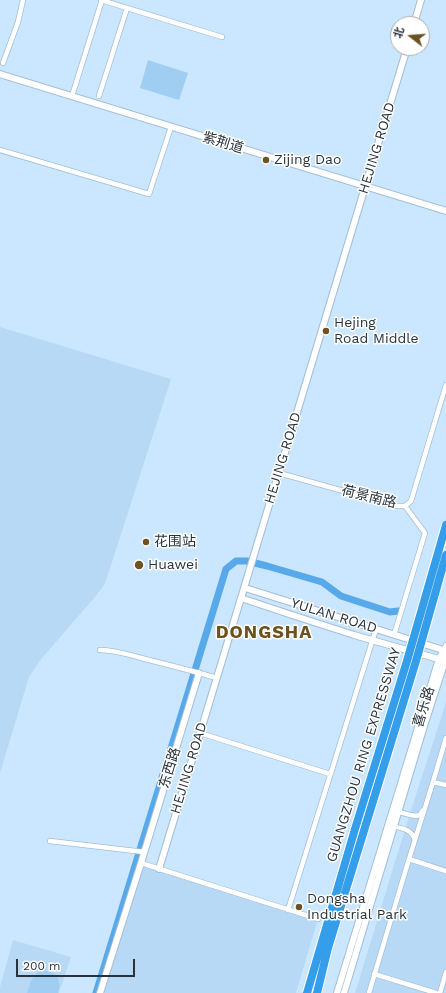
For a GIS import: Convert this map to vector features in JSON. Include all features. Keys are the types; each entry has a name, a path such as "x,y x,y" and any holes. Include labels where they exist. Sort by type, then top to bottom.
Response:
{"highway":[{"name":"GUANGZHOU RING EXPRESSWAY","path":"307,993 355,829 407,661 446,525"},
{"name":"GUANGZHOU RING EXPRESSWAY","path":"317,993 328,948 416,661 446,555"}],"street":[{"path":"4,63 18,22 23,0"},
{"path":"72,96 102,0 222,37"},
{"path":"416,16 421,0"},
{"path":"99,96 127,8"},
{"name":"HEJING ROAD","path":"159,869 405,56"},
{"name":"紫荆道","path":"0,74 446,211"},
{"path":"0,150 149,194 171,127"},
{"name":"荷景南路","path":"278,473 397,506 405,506 411,501 446,385"},
{"path":"394,635 425,533 405,506"},
{"name":"YULAN ROAD","path":"244,588 394,635 445,649"},
{"name":"YULAN ROAD","path":"241,598 373,640 443,660"},
{"path":"288,910 376,629"},
{"name":"喜乐路","path":"338,993 443,660 445,649"},
{"path":"100,650 115,652 217,678"},
{"name":"东西路","path":"100,993 199,673"},
{"path":"200,733 330,774"},
{"path":"369,993 446,738"},
{"path":"433,782 446,785"},
{"path":"396,811 417,816 420,815 425,807"},
{"path":"391,825 410,832 415,838 414,844"},
{"name":"喜乐路","path":"344,993 391,825"},
{"path":"50,841 144,852"},
{"path":"409,859 446,871"},
{"path":"141,863 318,919"},
{"path":"440,993 446,972"},
{"path":"374,974 436,993"}],"shaded area":[{"path":"148,60 188,73 179,100 140,88"},
{"path":"0,327 171,379 105,584 42,658 29,677 0,773"},
{"path":"446,702 446,993 355,993 405,829"},
{"path":"141,863 318,919 296,993 101,993"},
{"path":"13,940 71,957 59,993 0,993 0,987"},
{"path":"43,970 52,973 57,977 59,981 58,993 27,993 36,974"}],"waterway":[{"path":"96,993 226,569 236,561 247,561 322,582 341,596 390,612 398,611"}],"place":[{"name":"Zijing Dao","path":"266,160"},
{"name":"Hejing Road Middle","path":"326,331"},
{"name":"花围站","path":"146,542"},
{"name":"Huawei","path":"139,565"},
{"name":"Dongsha Industrial Park","path":"299,907"}],"district":[{"name":"DONGSHA","path":"264,633"}]}
